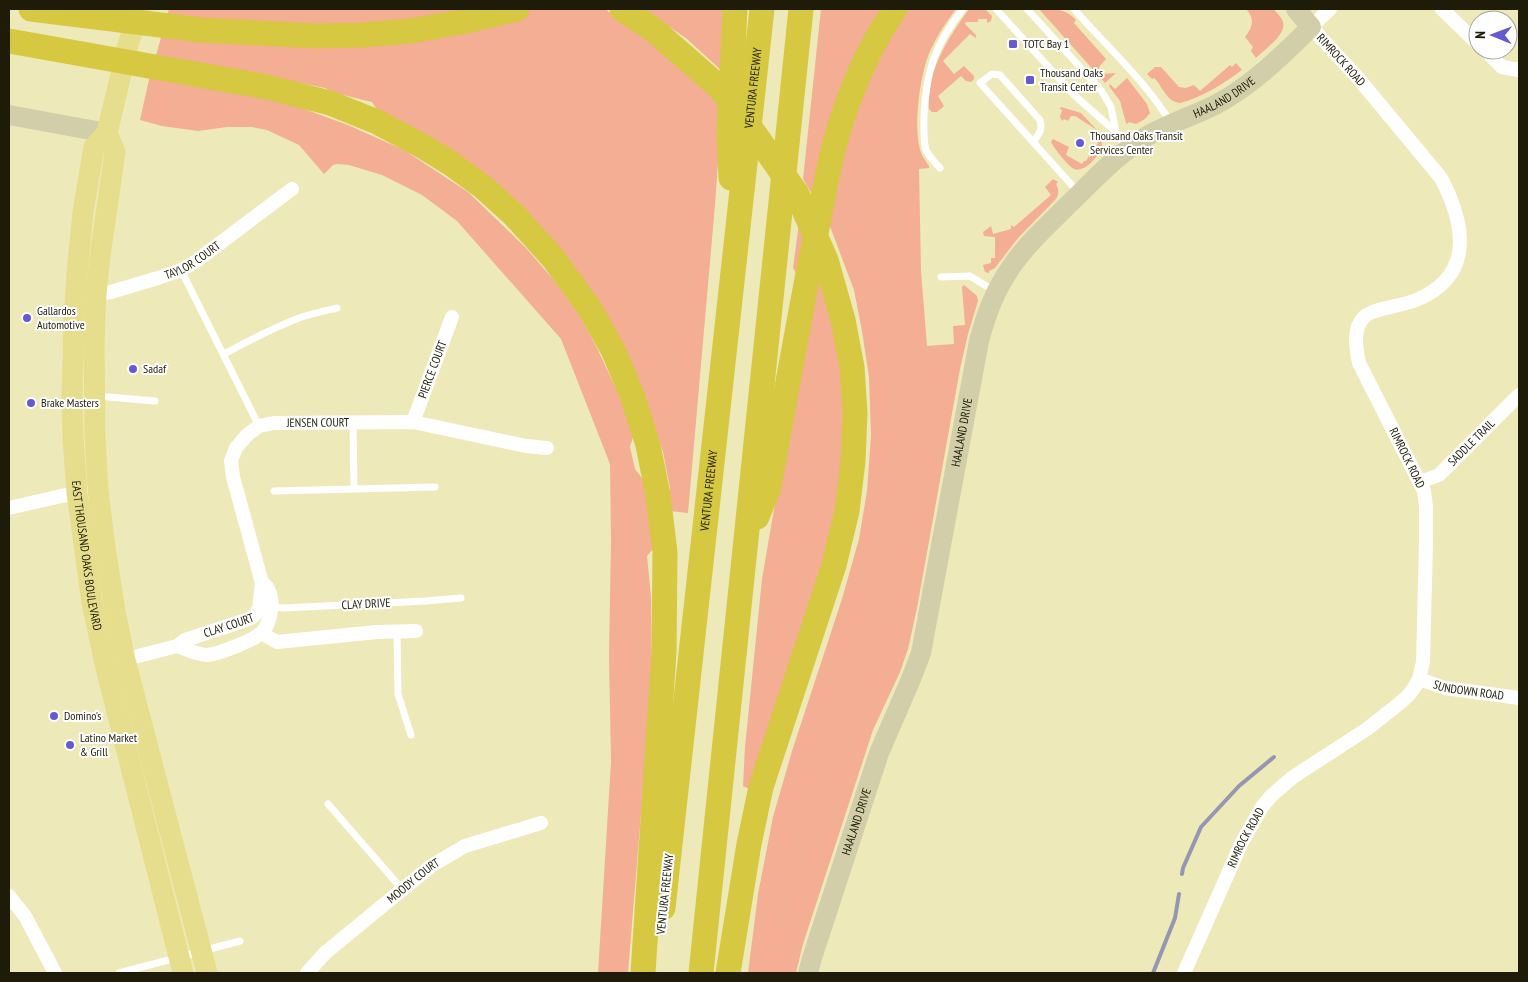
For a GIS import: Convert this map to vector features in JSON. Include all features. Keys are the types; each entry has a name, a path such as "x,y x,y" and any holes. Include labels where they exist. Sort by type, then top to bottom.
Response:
{"highway":[{"path":"31,9 201,30 316,36 364,35 410,31 517,9"},
{"path":"622,9 654,30 719,87 740,113 797,194 826,260 843,320 852,367 853,461 847,511 834,565 761,788 749,844 728,973"},
{"path":"735,9 729,132 736,255"},
{"name":"VENTURA FREEWAY","path":"656,973 762,9"},
{"path":"701,973 801,9"},
{"path":"744,553 769,486 807,278 834,145 853,88 874,44 896,9"},
{"path":"9,41 267,87 330,103 376,122 424,147 483,187 514,215 553,258 590,309 613,350 632,395 648,445 658,495 665,552 664,652 643,973"}],"main road":[{"name":"EAST THOUSAND OAKS BOULEVARD","path":"139,9 128,45 107,133 94,147 84,212 75,298 88,492 104,548 115,610 115,662 181,965"},
{"name":"EAST THOUSAND OAKS BOULEVARD","path":"83,396 94,343 100,256 115,152 107,133"},
{"name":"EAST THOUSAND OAKS BOULEVARD","path":"115,662 207,973"}],"street":[{"path":"1296,9 1311,27 1330,9"},
{"path":"1442,9 1468,34"},
{"name":"HAALAND DRIVE","path":"808,973 879,753 911,679 920,653 979,341 985,318 1006,274 1038,234 1127,150 1149,135 1215,105 1236,92 1264,70 1311,27"},
{"name":"RIMROCK ROAD","path":"1184,973 1242,842 1262,807 1293,777 1367,729 1408,696 1418,679 1423,662 1426,540 1424,491 1360,363 1356,346 1356,333 1360,323 1366,316 1417,300 1432,292 1442,283 1451,273 1457,262 1460,249 1460,232 1451,197 1441,178 1358,78 1311,27"},
{"path":"1495,60 1502,67 1519,70"},
{"path":"9,115 107,133"},
{"name":"TAYLOR COURT","path":"75,298 112,292 181,270 195,262 292,188"},
{"name":"PIERCE COURT","path":"414,422 452,317"},
{"name":"SADDLE TRAIL","path":"1420,482 1438,475 1519,395"},
{"name":"JENSEN COURT","path":"259,426 274,423 414,422 526,446 547,448"},
{"path":"259,426 247,435 236,448 231,461 233,477 262,583 268,589 271,607"},
{"path":"9,508 88,492"},
{"name":"CLAY COURT","path":"115,662 177,646 185,640 251,618 259,608 262,583"},
{"name":"CLAY COURT","path":"177,646 204,655 214,654 247,641 261,633 268,620 271,607"},
{"name":"CLAY COURT","path":"261,633 277,642 377,632 416,631"},
{"name":"SUNDOWN ROAD","path":"1418,679 1444,688 1519,698"},
{"name":"MOODY COURT","path":"307,973 325,953 431,866 465,846 541,824"},
{"path":"9,896 26,916 55,973"}],"lane":[{"path":"940,168 927,152 924,143 925,90 933,57 949,26 963,9"},
{"path":"996,9 1074,95 1116,132 1127,150"},
{"path":"1027,9 1101,90 1111,106 1116,132"},
{"path":"1074,9 1163,110 1172,124"},
{"path":"1032,142 1041,131 1040,120 1000,75 992,74 980,83 1032,142 1080,194"},
{"path":"181,270 259,426"},
{"path":"941,277 970,276 996,293"},
{"path":"224,354 287,323 337,308"},
{"path":"83,396 155,401"},
{"path":"353,423 354,489"},
{"path":"274,490 435,487"},
{"name":"CLAY DRIVE","path":"271,607 415,602 461,598"},
{"path":"397,632 398,694 411,735"},
{"path":"328,804 402,890"},
{"path":"119,973 181,965 201,951 240,941"}],"shaded area":[{"path":"169,9 605,9 645,36 722,104 688,513 670,511 670,488 663,452 650,412 592,293 377,110 372,102 335,93 325,88 296,82 285,102 348,125 404,150 468,192 526,248 553,279 581,317 618,393 634,434 630,447 635,469 645,482 653,549 647,556 651,597 652,679 628,973 598,973 611,762 609,656 610,464 561,339 457,221 422,195 382,175 349,165 333,165 324,174 299,145 267,130 252,127 227,127 198,131 162,126 140,120"},
{"path":"644,9 726,9 723,72 687,39"},
{"path":"821,9 887,9 816,201 803,179"},
{"path":"903,9 956,9 942,29 926,61 918,104 919,147 929,166 929,168 919,169 921,271 927,346 954,344 953,326 965,325 962,287 964,285 977,296 978,301 960,369 908,649 900,672 873,730 803,944 796,973 748,973 758,894 773,817 792,751 842,599 859,539 867,491 871,436 869,377 854,290 828,221 858,99"},
{"path":"969,9 985,9 992,16 991,21 987,23 987,19 978,19 978,22 966,22 965,24 976,35 976,38 970,34 943,61 954,74 964,66 974,76 974,79 971,82 966,81 961,76 938,96 944,106 937,112 932,112 929,109 929,95 935,69 946,44"},
{"path":"1039,9 1059,10 1072,16 1076,20 1074,23 1106,59 1099,67 1100,73 1116,73 1105,83"},
{"path":"1246,9 1273,9 1283,22 1282,32 1256,58 1251,51 1253,47 1245,37 1252,23 1251,16"},
{"path":"1236,63 1242,70 1205,94 1180,103 1171,99 1157,81 1147,74 1155,67 1161,67 1179,87 1186,88 1194,85 1200,91 1230,65 1232,67"},
{"path":"1127,78 1147,104 1150,113 1145,119 1136,124 1126,123 1120,101 1109,86 1110,84 1115,89"},
{"path":"1061,107 1081,113 1097,130 1075,116 1071,116 1068,121 1064,119 1062,121 1060,117"},
{"path":"1100,134 1101,149 1090,164 1078,170 1068,164 1051,142 1053,139 1069,147 1066,155 1082,164 1090,157 1100,139 1097,137"},
{"path":"1053,179 1058,182 1056,184 1058,195 1056,199 1018,238 995,268 989,271 989,273 985,272 983,265 991,263 991,258 995,258 995,237 984,236 983,232 991,226 993,234 1011,229 1011,225 1014,227 1051,195 1045,187"},
{"path":"799,223 831,311 842,376 844,457 828,550 749,789 743,786 745,747 762,579 788,428 801,281 793,268"}],"waterway":[{"path":"1182,874 1201,827 1239,786 1274,757"},
{"path":"1153,973 1175,918 1179,894"}],"place":[{"name":"TOTC Bay 1","path":"1013,44"},
{"name":"Thousand Oaks Transit Center","path":"1030,80"},
{"name":"Thousand Oaks Transit Services Center","path":"1080,143"},
{"name":"Gallardos Automotive","path":"27,318"},
{"name":"Sadaf","path":"133,369"},
{"name":"Brake Masters","path":"31,403"},
{"name":"Domino's","path":"54,716"},
{"name":"Latino Market & Grill","path":"70,745"}]}
